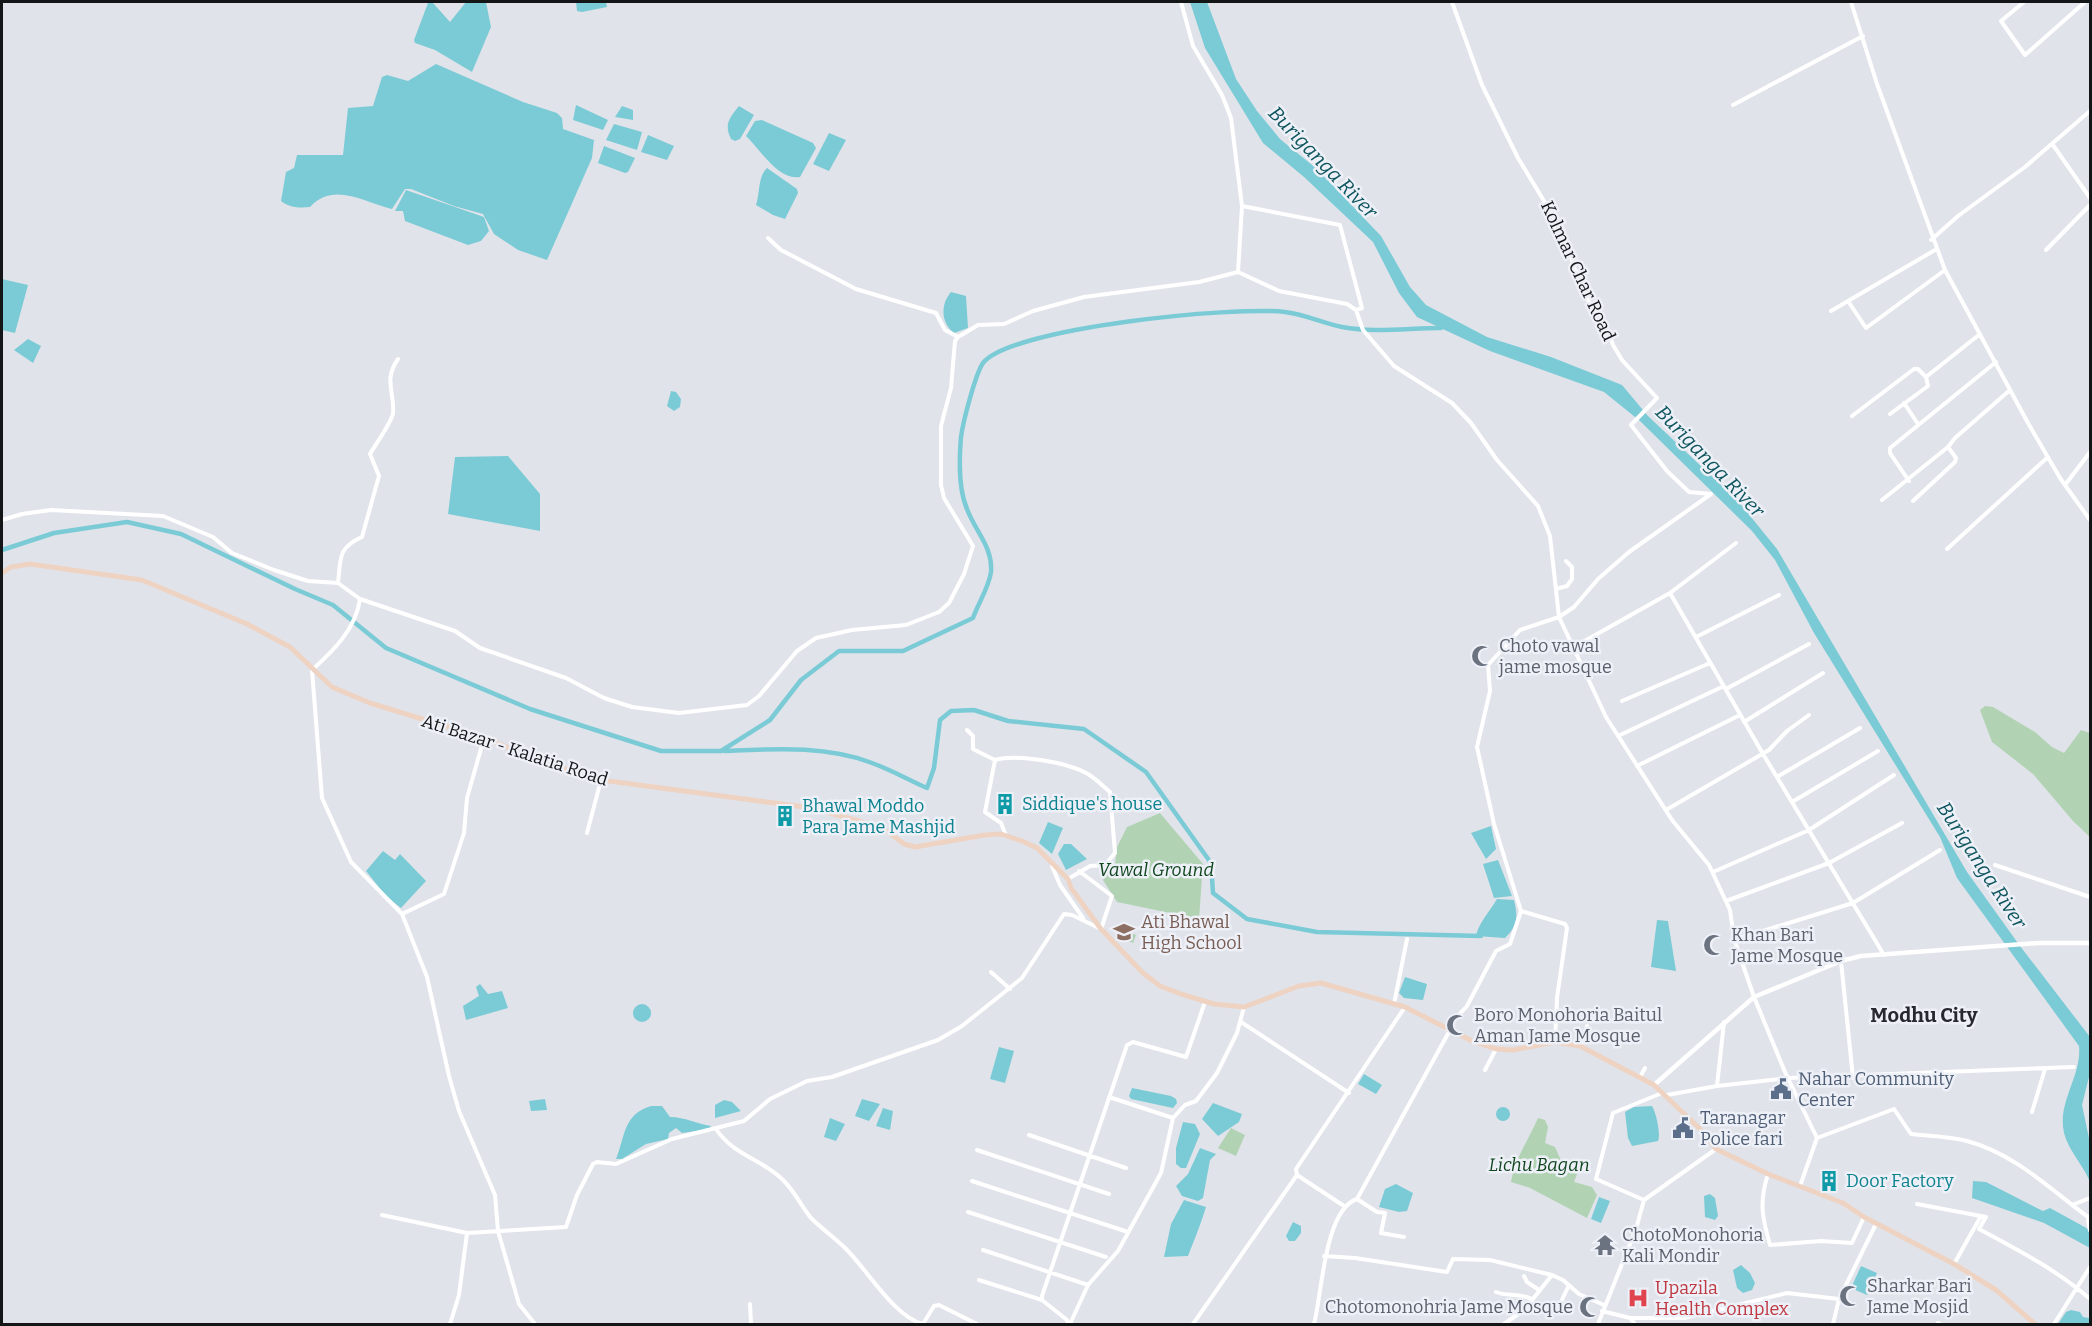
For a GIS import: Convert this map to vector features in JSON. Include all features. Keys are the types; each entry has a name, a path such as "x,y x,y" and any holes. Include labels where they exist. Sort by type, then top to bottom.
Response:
{"main road":[{"name":"Ati Bazar - Kalatia Road","path":"2,573 11,567 30,564 142,580 247,624 290,647 332,687 370,704 484,738 550,764 601,780 812,808 869,824 887,831 904,844 915,847 985,835 1006,836 1037,848 1050,859 1068,879 1071,888 1101,929"},
{"path":"1101,929 1143,973 1160,986 1205,1002 1244,1007 1299,986 1321,983 1405,1007 1448,1029 1496,1048 1513,1050 1555,1042 1580,1046 1640,1077 1665,1094 1699,1128 1715,1148 1768,1174 1843,1203 1876,1224 1954,1264 1996,1290 2035,1324"}],"street":[{"path":"1181,2 1194,46 1222,94 1231,118 1242,206 1238,272"},
{"name":"Kolmar Char Road","path":"1452,2 1482,85 1518,158 1564,234 1574,267 1589,302 1605,322 1613,345 1623,360 1657,398 1630,425 1667,471 1689,492 1711,494 1629,552 1604,573 1574,607 1559,617"},
{"path":"1851,2 1931,240 1944,270 2048,457 2091,520"},
{"path":"2024,2 2001,21 2025,55 2085,2"},
{"path":"1733,105 1863,36"},
{"path":"1931,240 1958,216 2053,145 2091,111"},
{"path":"2053,145 2091,198"},
{"path":"2046,250 2091,205"},
{"path":"1242,206 1340,225 1362,308 1356,310"},
{"path":"768,238 789,255 856,289 936,313 945,330 958,337"},
{"path":"1831,311 1935,250"},
{"path":"1848,301 1866,328 1944,270"},
{"path":"958,337 978,325 1004,324 1033,311 1084,297 1199,282 1238,272 1279,291 1347,304 1356,310 1363,330 1394,366 1452,403 1497,460 1530,494 1538,506 1550,536 1559,617 1606,717 1666,810 1713,872 1726,901 1734,940 1754,997 1788,1078 1817,1138 1800,1186"},
{"path":"1926,377 1980,334"},
{"path":"2,520 51,510 163,516 213,537 232,553 308,581 338,583 360,599 455,631 480,648 566,678 604,698 632,706 679,713 747,705 759,696 797,651 816,638 852,630 906,625 939,612 949,603 969,561 973,546 944,498 941,485 941,426 951,388 958,337"},
{"path":"338,583 343,549 348,543 362,537 369,516 379,476 370,454 393,414 389,388 391,371 398,359"},
{"path":"1909,481 1889,450 1996,362"},
{"path":"1852,416 1914,369 1918,369 1926,377 1928,386 1890,414"},
{"path":"1882,500 1909,481 2010,390"},
{"path":"1904,404 1918,424"},
{"path":"1913,501 1955,462 1956,458 1948,447"},
{"path":"2065,485 2091,452"},
{"path":"1947,549 2048,457"},
{"path":"1574,647 1670,593 1736,543"},
{"path":"1556,589 1567,586 1572,579 1572,567 1566,561"},
{"path":"1670,593 1744,722 1884,955"},
{"path":"1696,638 1779,595"},
{"path":"360,599 355,617 337,648 312,670 322,798 351,862 402,914 427,977 459,1112 495,1195 498,1232 519,1304 535,1324"},
{"path":"1314,1323 1324,1256 1344,1206 1356,1199 1448,1029 1467,1006 1496,951 1510,944 1521,911 1494,824 1477,747 1491,691 1488,674 1491,660 1520,630 1559,617"},
{"path":"1618,736 1725,688 1809,644"},
{"path":"1622,701 1710,663"},
{"path":"1744,722 1823,673"},
{"path":"1637,766 1740,715"},
{"path":"1666,810 1763,754 1809,715"},
{"path":"1777,777 1860,728"},
{"path":"967,730 974,736 974,749 995,760 1018,758 1047,762 1086,773 1110,792 1115,853 1105,865 1090,866 1068,879"},
{"path":"402,914 444,894 464,833 467,798 484,738"},
{"path":"1792,802 1878,751"},
{"path":"995,760 992,789 985,812 1001,824 1006,836"},
{"path":"1713,872 1809,830 1894,775"},
{"path":"587,833 601,780"},
{"path":"1726,901 1829,862 1902,823"},
{"path":"1734,940 1853,903 1940,850"},
{"path":"1050,859 1060,885 1076,911 1086,922"},
{"path":"1995,865 2091,897"},
{"path":"382,1215 467,1233 567,1227 577,1195 593,1164 597,1162 616,1164 672,1139 744,1121 770,1099 807,1081 832,1077 938,1040 962,1026 1022,978 1064,914 1101,929 1112,896 1079,871"},
{"path":"1521,911 1565,924 1567,928 1557,998 1555,1042"},
{"path":"1394,1004 1407,939"},
{"path":"1654,1086 1724,1021 1754,997 1841,961 1884,955 2037,943 2091,943"},
{"path":"1841,961 1853,1078"},
{"path":"991,972 1010,989"},
{"path":"1042,1300 1049,1272 1129,1042 1186,1057 1205,1002"},
{"path":"1069,1324 1088,1285 1118,1251 1161,1173 1173,1118 1185,1105 1196,1101 1217,1073 1241,1022 1244,1007"},
{"path":"1193,1324 1297,1174 1296,1170 1405,1007"},
{"path":"1715,1086 1724,1021"},
{"path":"1241,1022 1349,1093"},
{"path":"1580,1046 1587,1026"},
{"path":"1485,1070 1496,1048"},
{"path":"1644,1200 1596,1179 1613,1113 1665,1094 1788,1078 1853,1078 2074,1067"},
{"path":"1640,1077 1645,1068"},
{"path":"2032,1112 2045,1069"},
{"path":"1109,1097 1173,1118"},
{"path":"1817,1138 1894,1109 1911,1134 1966,1140 2024,1166 2088,1217 2091,1230"},
{"path":"716,1129 731,1147 766,1167 784,1181 811,1217 846,1249 896,1306 915,1322 923,1324 934,1306 939,1305 977,1324"},
{"path":"1029,1135 1126,1168"},
{"path":"1598,1324 1626,1256 1644,1200 1715,1148"},
{"path":"977,1150 1109,1194"},
{"path":"1297,1174 1344,1206"},
{"path":"1768,1174 1761,1196 1763,1219 1770,1245 1821,1240 1852,1243 1864,1217"},
{"path":"972,1181 1128,1232"},
{"path":"2072,1205 2082,1199 2091,1198"},
{"path":"1356,1199 1377,1212 1385,1213 1381,1233 1404,1237"},
{"path":"1917,1204 1986,1217 1979,1229 2078,1286 2091,1299"},
{"path":"968,1212 1106,1257"},
{"path":"1954,1264 1981,1216"},
{"path":"1833,1324 1839,1299 1876,1224"},
{"path":"450,1324 459,1295 467,1233"},
{"path":"983,1250 1088,1285"},
{"path":"1324,1256 1355,1258 1447,1272 1453,1259 1474,1258 1508,1263 1552,1275 1579,1294 1604,1305"},
{"path":"2054,1324 2070,1303 2091,1267"},
{"path":"1504,1324 1525,1309 1552,1275"},
{"path":"1524,1276 1527,1282 1539,1290"},
{"path":"979,1280 1042,1300 1068,1320 1069,1324"},
{"path":"1561,1302 1569,1285"},
{"path":"1496,1292 1502,1294 1513,1292 1532,1299"},
{"path":"1602,1311 1630,1318 1684,1318 1787,1293 1839,1299"},
{"path":"750,1304 751,1324"},
{"path":"1511,1304 1525,1309"},
{"path":"1630,1318 1630,1321 1635,1324"}],"green space":[{"path":"1985,706 1993,707 2035,732 2052,747 2064,753 2081,730 2090,733 2090,837 2073,821 2033,774 1992,742 1980,710"},
{"name":"Vawal Ground","path":"1160,813 1203,864 1199,919 1117,902 1103,880 1115,864 1117,847 1127,827"},
{"path":"1119,928 1136,935 1133,943 1115,936"},
{"name":"Lichu Bagan","path":"1538,1118 1545,1120 1548,1127 1545,1143 1555,1147 1562,1163 1571,1165 1577,1174 1574,1182 1592,1187 1597,1195 1587,1218 1530,1188 1511,1182 1519,1157"},
{"path":"1231,1128 1245,1135 1236,1156 1218,1148"}],"water":[{"path":"466,2 486,2 491,27 472,72 435,50 415,43 414,40 428,3 433,3 450,22"},
{"path":"576,2 606,2 607,7 582,12 577,11"},
{"path":"1190,2 1207,2 1236,79 1257,111 1280,139 1317,169 1381,236 1410,287 1426,305 1487,337 1551,357 1622,385 1648,416 1738,501 1777,549 1967,872 2090,1037 2090,1073 2082,1105 2090,1143 2090,1182 2066,1139 2063,1122 2066,1100 2077,1068 2079,1046 1957,878 1940,837 1814,633 1775,560 1752,531 1640,421 1604,392 1490,351 1417,317 1399,293 1373,242 1304,177 1263,143 1205,48"},
{"path":"436,64 523,102 557,113 562,118 563,129 594,140 592,158 547,260 518,250 494,234 483,214 454,206 411,189 405,189 392,209 350,196 339,195 329,195 319,199 310,207 295,207 281,201 286,172 294,168 297,155 343,155 348,108 373,106 382,77 387,75 408,81"},
{"path":"576,105 608,120 603,130 573,120"},
{"path":"622,106 633,110 633,120 615,117"},
{"path":"739,106 754,115 740,139 735,141 731,139 728,126 730,118"},
{"path":"762,120 813,143 816,148 800,177 792,177 777,169 746,136 755,121"},
{"path":"614,124 642,132 637,150 606,140"},
{"path":"829,133 846,140 829,171 813,164"},
{"path":"648,135 674,146 667,160 641,152"},
{"path":"604,146 635,158 628,172 625,173 598,163"},
{"path":"767,168 797,189 798,193 785,219 756,205 761,180"},
{"path":"406,190 484,217 489,231 481,241 468,245 405,221 403,211 395,211"},
{"path":"2,279 28,285 15,333 2,330"},
{"path":"951,292 966,296 968,328 954,333 944,319 945,302"},
{"path":"28,339 41,346 33,363 14,350"},
{"path":"671,391 676,392 681,399 680,407 674,411 667,406"},
{"path":"508,456 540,494 540,531 448,514 455,457"},
{"path":"1048,822 1063,828 1052,854 1039,843"},
{"path":"1491,826 1496,849 1486,859 1471,833"},
{"path":"1064,844 1071,844 1087,859 1066,870 1058,854"},
{"path":"383,851 395,860 400,854 426,881 401,908 386,896 366,871"},
{"path":"1498,860 1512,896 1494,898 1483,864"},
{"path":"1497,899 1514,900 1515,925 1505,938 1476,936 1482,922"},
{"path":"1657,920 1668,921 1676,971 1651,967"},
{"path":"1405,977 1427,984 1423,1000 1404,998 1399,993"},
{"path":"480,984 488,994 502,991 508,1008 466,1020 463,1006 479,996 476,987"},
{"path":"642,1004 648,1007 651,1013 648,1019 642,1022 636,1019 633,1013 636,1007"},
{"path":"999,1047 1014,1051 1005,1083 990,1079"},
{"path":"1364,1074 1382,1085 1376,1094 1358,1084"},
{"path":"1132,1088 1171,1096 1176,1099 1177,1103 1173,1108 1131,1099 1129,1096"},
{"path":"545,1099 547,1110 531,1111 529,1101"},
{"path":"862,1099 880,1104 869,1121 855,1116"},
{"path":"724,1100 732,1102 741,1111 715,1118 715,1105"},
{"path":"1213,1103 1242,1114 1239,1122 1218,1136 1202,1119"},
{"path":"651,1106 662,1106 670,1117 711,1126 710,1129 682,1133 676,1128 669,1133 668,1139 646,1144 622,1159 616,1159 630,1120"},
{"path":"1652,1106 1658,1123 1658,1141 1632,1146 1628,1138 1625,1112 1634,1107"},
{"path":"1503,1107 1508,1109 1510,1114 1508,1119 1503,1121 1498,1119 1496,1114 1498,1109"},
{"path":"883,1108 893,1111 890,1130 876,1126"},
{"path":"830,1118 845,1124 836,1141 824,1137"},
{"path":"1183,1122 1195,1124 1200,1134 1186,1168 1181,1168 1176,1164 1176,1148"},
{"path":"1200,1148 1216,1154 1210,1160 1203,1198 1198,1201 1182,1196 1176,1186 1188,1174"},
{"path":"1973,1181 1986,1182 2043,1211 2050,1208 2090,1230 2090,1248 2044,1223 1972,1198"},
{"path":"1396,1184 1413,1193 1407,1211 1399,1212 1379,1207 1385,1189"},
{"path":"1710,1194 1715,1198 1718,1216 1715,1220 1705,1217 1704,1196"},
{"path":"1599,1197 1610,1201 1601,1223 1591,1219"},
{"path":"1184,1200 1206,1207 1202,1220 1188,1256 1164,1257 1171,1224"},
{"path":"1293,1222 1301,1226 1301,1233 1295,1241 1289,1241 1286,1236"},
{"path":"1741,1265 1750,1273 1755,1283 1752,1290 1743,1293 1737,1288 1733,1270"},
{"path":"1861,1266 1877,1273 1867,1295 1851,1288"},
{"path":"2071,1310 2080,1312 2083,1317 2089,1318 2090,1324 2058,1324 2066,1312"}],"waterway":[{"path":"2,550 54,533 127,522 181,534 333,605 386,648 530,709 661,751 721,751 770,720 801,680 839,651 903,651 973,618 988,584 991,563 986,547 964,501 960,464 961,437 980,369 983,363 1002,350 1078,329 1221,312 1285,312 1342,327 1367,330 1441,328"},
{"path":"724,751 799,750 836,753 872,763 927,788 934,768 940,720 951,711 974,710 1008,721 1084,729 1146,772 1211,863 1213,893 1247,919 1317,932 1481,936"}],"place":[{"name":"Choto vawal jame mosque","path":"1482,656"},
{"name":"Siddique's house","path":"1005,804"},
{"name":"Bhawal Moddo Para Jame Mashjid","path":"785,816"},
{"name":"Ati Bhawal High School","path":"1124,932"},
{"name":"Khan Bari Jame Mosque","path":"1714,945"},
{"name":"Boro Monohoria Baitul Aman Jame Mosque","path":"1457,1025"},
{"name":"Nahar Community Center","path":"1781,1089"},
{"name":"Taranagar Police fari","path":"1683,1128"},
{"name":"Door Factory","path":"1829,1181"},
{"name":"ChotoMonohoria Kali Mondir","path":"1605,1245"},
{"name":"Sharkar Bari Jame Mosjid","path":"1850,1296"},
{"name":"Upazila Health Complex","path":"1638,1298"},
{"name":"Chotomonohria Jame Mosque","path":"1590,1307"}],"district":[{"name":"Modhu City","path":"1924,1015"}],"water label":[{"name":"Buriganga River","path":"1323,162"},
{"name":"Buriganga River","path":"1710,461"},
{"name":"Buriganga River","path":"1982,865"}]}
